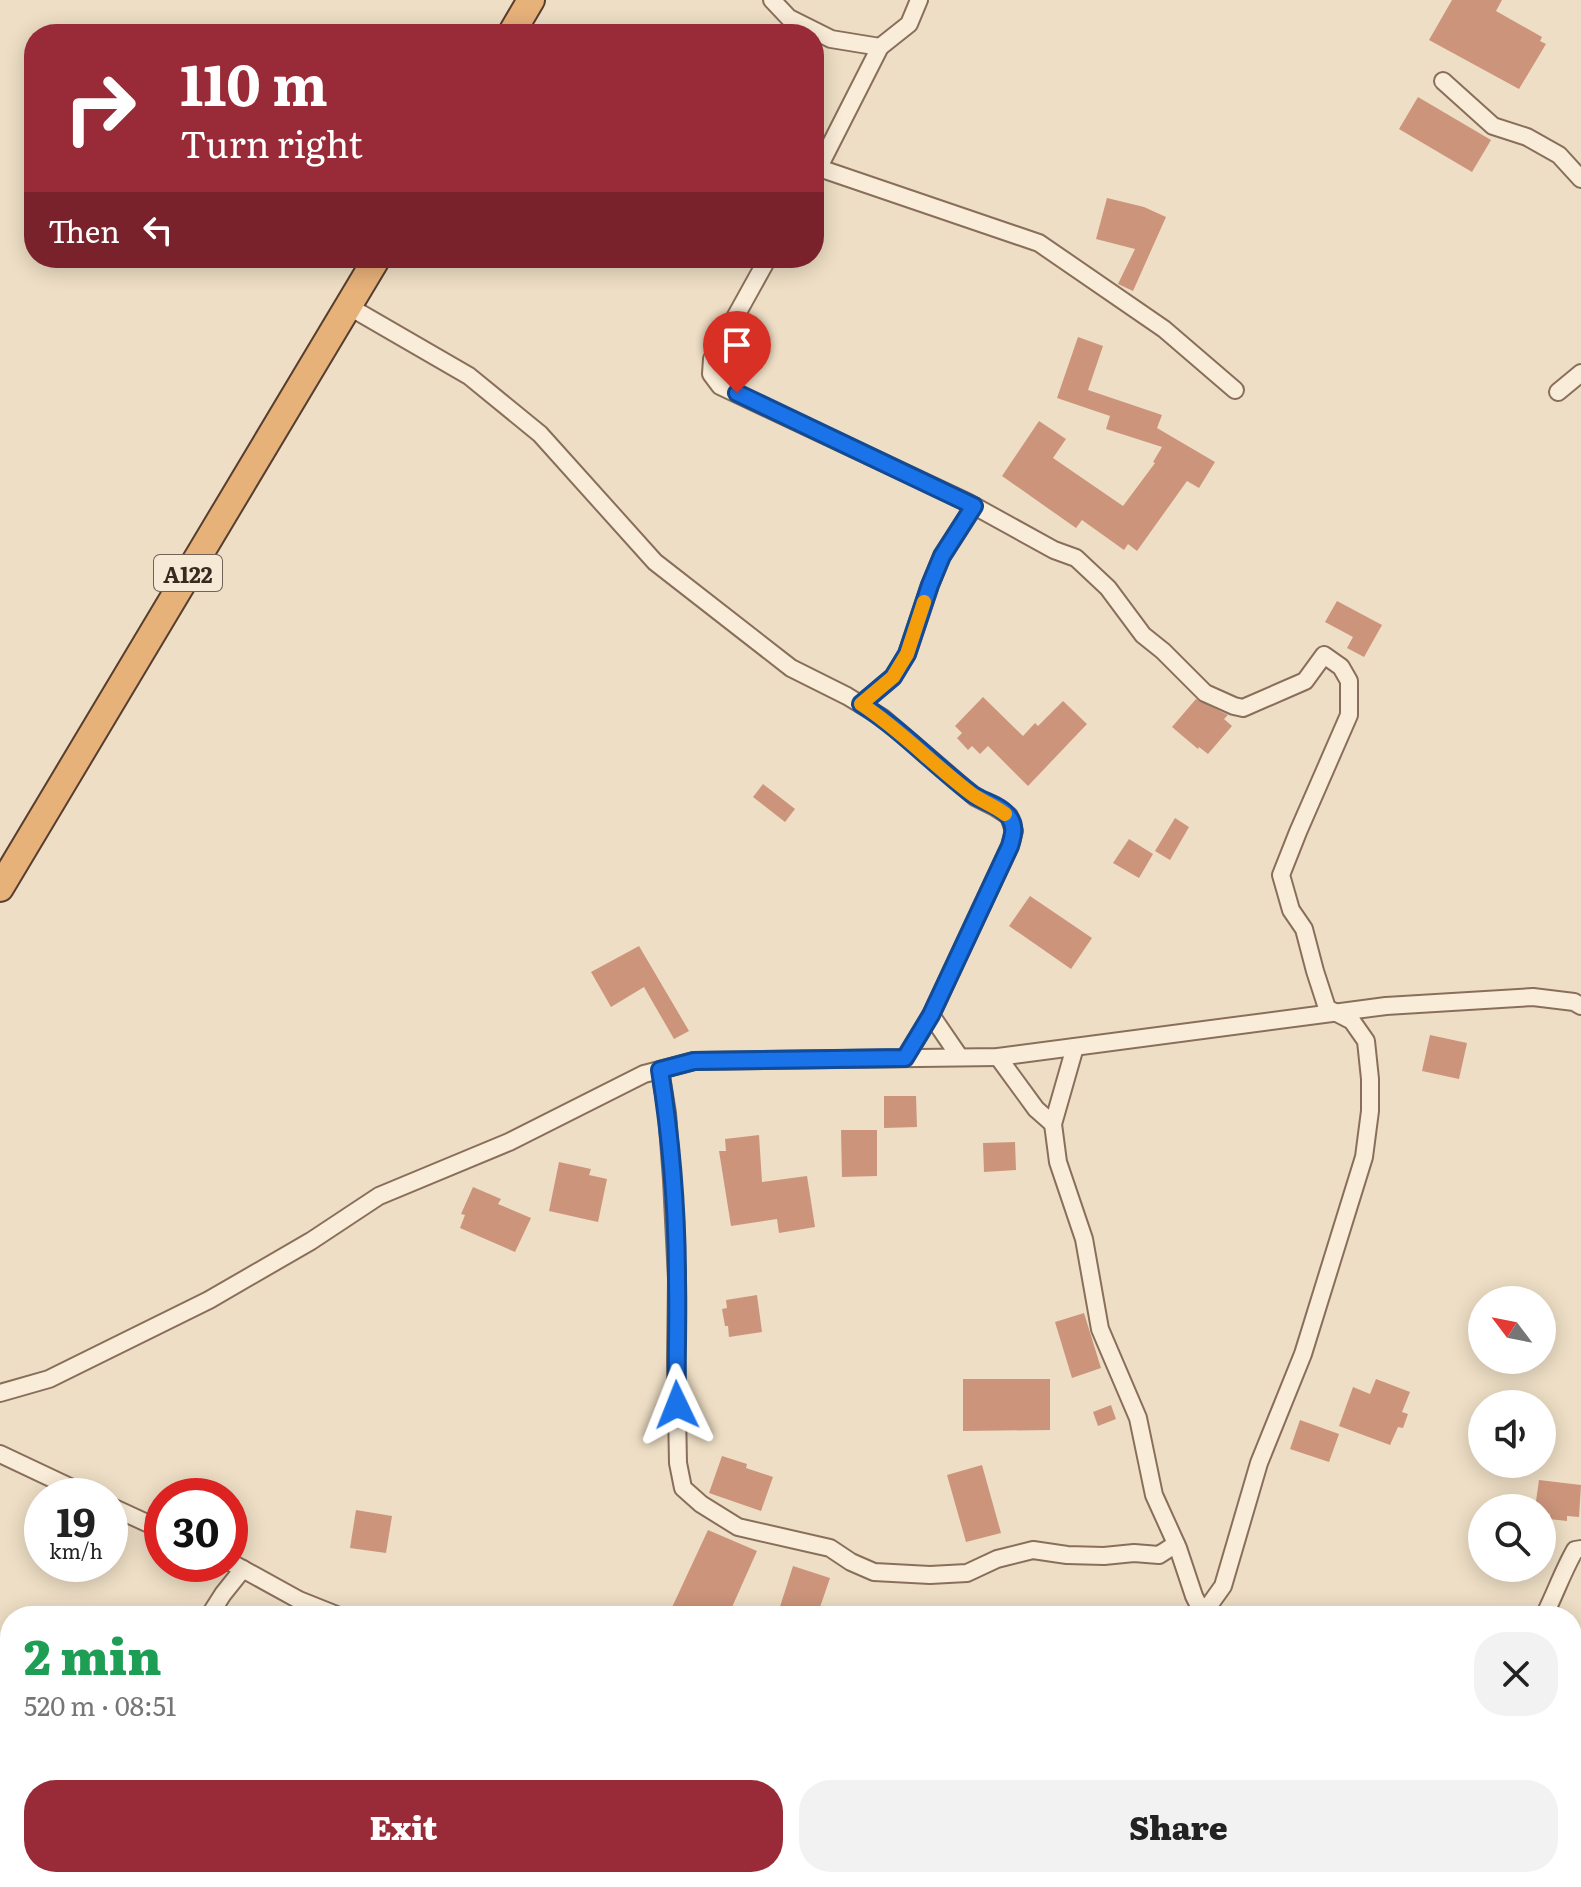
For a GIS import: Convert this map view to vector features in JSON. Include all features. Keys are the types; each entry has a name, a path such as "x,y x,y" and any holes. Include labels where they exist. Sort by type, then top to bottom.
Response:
{"highway":[{"path":"517,24 531,0"},
{"name":"A122","path":"0,888 371,268"}],"street":[{"path":"772,0 789,18 801,24"},
{"path":"824,157 880,47 909,24 919,0"},
{"path":"824,36 880,47"},
{"path":"1443,81 1493,126 1527,137 1559,155 1581,179"},
{"path":"824,176 1039,243 1164,329 1235,390"},
{"path":"762,268 712,359 711,374 720,386 974,506 1054,550 1076,558 1108,588 1143,635 1205,693 1243,708 1305,681 1324,655 1341,667 1349,681 1349,715 1281,875 1291,910 1304,929 1327,1008 1352,1021 1366,1041 1370,1111 1364,1157 1303,1354 1259,1463 1223,1586 1209,1606"},
{"path":"348,306 469,376 540,434 655,562 791,668 883,718 975,797 1009,816 1014,831 1010,846 931,1015 905,1058"},
{"path":"1558,392 1581,373"},
{"path":"861,704 893,677 907,654 942,556 974,506"},
{"path":"0,1393 49,1379 209,1300 311,1241 379,1196 509,1142 644,1074 694,1061 998,1057 1386,1006 1533,997 1574,1002 1581,1006"},
{"path":"931,1015 959,1056"},
{"path":"1075,1047 1053,1124 1058,1162 1084,1239 1100,1329 1138,1418 1154,1495 1199,1606"},
{"path":"998,1057 1036,1109 1053,1124"},
{"path":"660,1070 667,1113 675,1223 678,1463 683,1488 701,1504 738,1527 830,1548 874,1572 967,1573 997,1559 1033,1550 1067,1555 1159,1555 1176,1544"},
{"path":"0,1454 51,1478"},
{"path":"1549,1606 1565,1566 1575,1550 1581,1549"},
{"path":"248,1571 314,1606"},
{"path":"215,1606 229,1582"}],"building":[{"path":"1452,0 1502,0 1496,11 1542,37 1540,41 1546,44 1519,89 1429,40"},
{"path":"1418,97 1491,140 1472,172 1399,129"},
{"path":"1107,198 1144,207 1166,217 1133,291 1118,284 1135,249 1096,239"},
{"path":"1078,337 1103,346 1088,390 1162,415 1157,428 1215,462 1199,488 1187,481 1137,551 1128,544 1124,550 1082,520 1076,528 1002,476 1039,421 1066,439 1053,458 1123,506 1155,463 1162,447 1106,429 1110,416 1057,398"},
{"path":"1337,601 1382,625 1364,657 1347,648 1353,637 1325,622"},
{"path":"983,697 1023,736 1063,701 1087,724 1028,786 988,746 980,754 972,746 968,750 957,738 962,733 955,726"},
{"path":"1196,699 1228,715 1224,719 1232,726 1208,754 1172,727"},
{"path":"763,784 795,809 785,822 753,797"},
{"path":"1175,818 1189,827 1170,860 1155,851"},
{"path":"1129,839 1153,854 1139,878 1113,863"},
{"path":"1030,896 1092,938 1071,969 1009,926"},
{"path":"639,946 689,1031 674,1039 644,987 611,1007 591,972"},
{"path":"1430,1035 1467,1043 1459,1079 1422,1071"},
{"path":"884,1096 916,1096 917,1127 884,1128"},
{"path":"841,1130 877,1130 877,1176 842,1177"},
{"path":"759,1135 762,1182 807,1176 815,1227 779,1233 777,1219 731,1226 719,1151 726,1151 725,1139"},
{"path":"1015,1142 1016,1170 984,1172 983,1143"},
{"path":"559,1162 591,1169 589,1175 607,1179 598,1222 549,1211"},
{"path":"473,1187 501,1199 498,1204 531,1218 515,1252 460,1228 465,1215 461,1214"},
{"path":"757,1295 762,1332 729,1337 722,1309 727,1308 726,1300"},
{"path":"1084,1313 1101,1368 1072,1378 1055,1322"},
{"path":"963,1379 1050,1379 1050,1430 963,1431"},
{"path":"1376,1379 1410,1392 1402,1412 1408,1414 1403,1428 1398,1427 1390,1445 1339,1426 1353,1387 1370,1394"},
{"path":"1111,1405 1116,1419 1098,1426 1093,1412"},
{"path":"1300,1420 1339,1434 1329,1462 1290,1449"},
{"path":"722,1456 773,1477 761,1511 709,1493"},
{"path":"982,1465 1001,1533 966,1542 947,1475"},
{"path":"1539,1480 1581,1485 1579,1517 1567,1516 1567,1521 1556,1520 1556,1494 1537,1494"},
{"path":"356,1510 392,1516 386,1553 350,1548"},
{"path":"708,1530 757,1551 732,1606 673,1606"},
{"path":"793,1566 830,1578 820,1606 780,1606"}],"slow traffic":[{"path":"924,602 907,654 893,677 861,704 883,718 975,797 1005,814"}],"route":[{"path":"677,1405 674,1205 667,1113 660,1070 694,1061 905,1058 931,1015 1010,846 1014,831 1009,816 975,797 883,718 861,704 893,677 907,654 942,556 974,506 737,393"}]}
